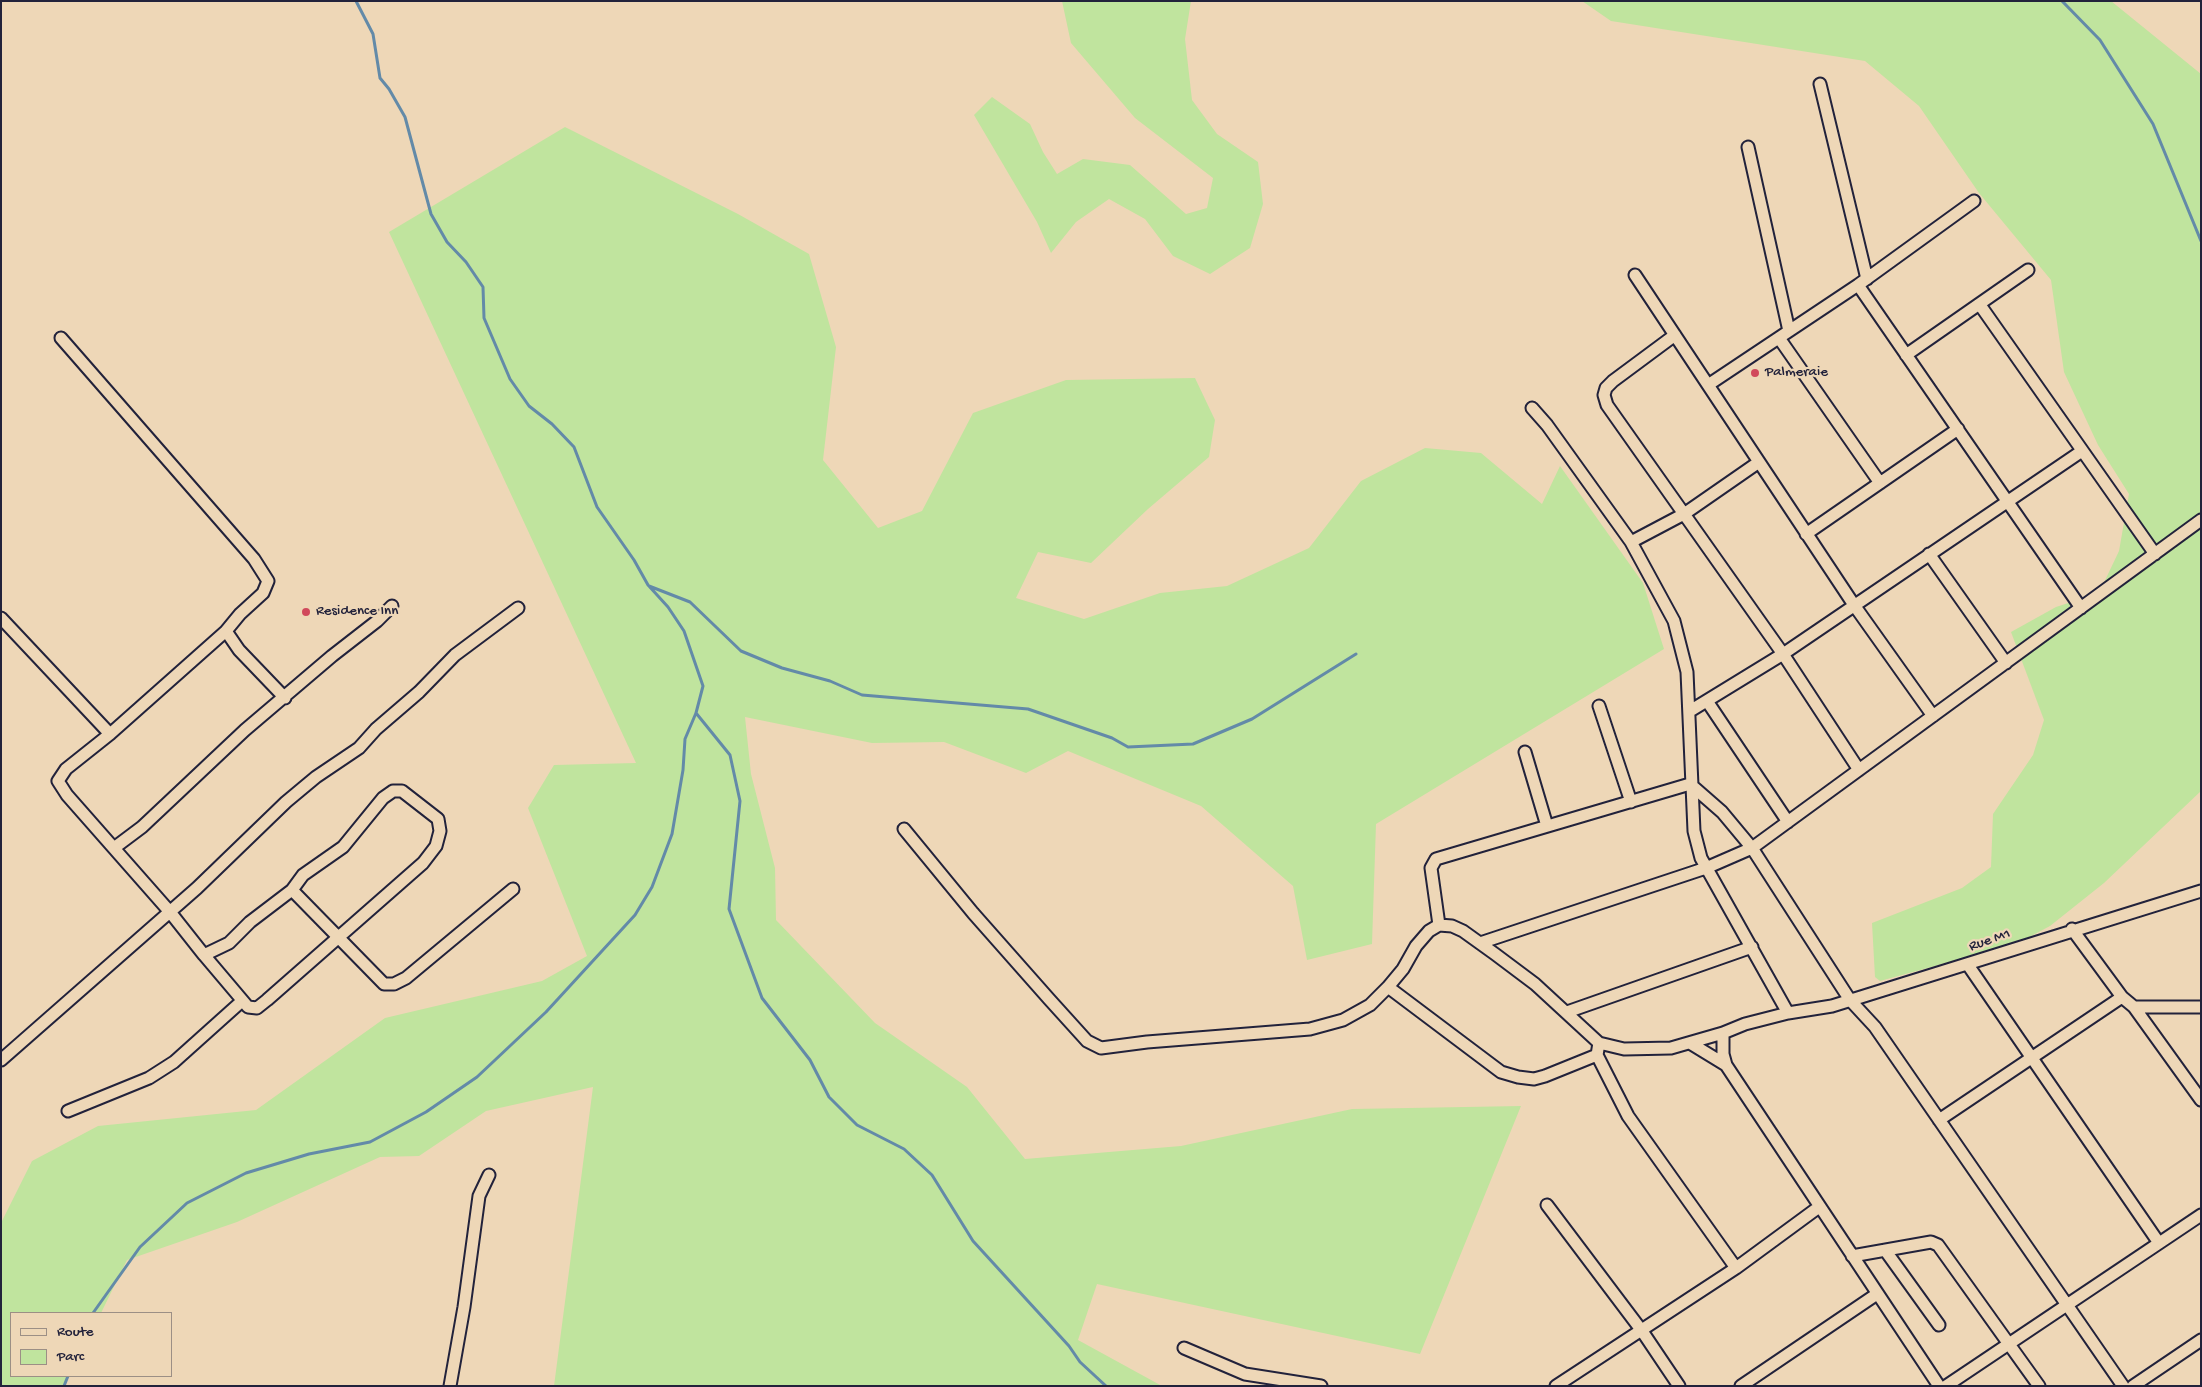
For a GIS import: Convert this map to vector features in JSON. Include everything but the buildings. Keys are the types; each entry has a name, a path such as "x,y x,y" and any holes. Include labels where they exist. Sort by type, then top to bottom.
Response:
{"street":[{"path":"1820,84 1863,282 1906,354 2080,608"},
{"path":"1748,147 1789,331"},
{"path":"1708,384 1863,282 1974,201"},
{"path":"1906,354 1980,305 2028,270"},
{"path":"1635,275 1854,606 1933,716"},
{"path":"1980,305 2155,554"},
{"path":"1675,335 1606,388 1604,395 1607,405 1783,654 1859,770"},
{"path":"61,338 254,559 268,581 263,593 240,614 226,631 110,734 66,769 58,781 67,795 170,912 204,955 242,1002 248,1007 257,1008 423,863 436,846 440,830 438,819 402,791 393,791 383,798 343,847 304,875 292,890 250,922 229,943 204,955"},
{"path":"1779,338 1880,483"},
{"path":"1532,408 1547,425 1631,542 1674,621 1687,672 1690,711 1690,784 1694,831 1706,868 1788,1013"},
{"path":"1806,534 1958,430"},
{"path":"1690,711 1783,654 2082,450"},
{"path":"1631,542 1684,514 1759,462"},
{"path":"1480,943 1706,868 1752,848 2201,520"},
{"path":"1929,554 2006,663"},
{"path":"114,848 142,827 245,730 285,698 332,656 377,621 392,606"},
{"path":"1,1060 170,912 286,802 316,777 359,748 376,729 419,692 455,654 518,608"},
{"path":"1,618 110,734"},
{"path":"226,631 240,650 285,698"},
{"path":"1707,701 1788,822"},
{"path":"1599,706 1631,802"},
{"path":"1524,752 1547,826"},
{"path":"1439,925 1430,868 1436,859 1690,784"},
{"path":"1690,784 1722,812 1752,848 1850,1000 1875,1027 2065,1305 2123,1386"},
{"path":"904,829 973,914 1087,1041 1101,1048 1156,1041 1310,1029 1343,1020 1357,1014 1388,987 1403,969 1416,946 1428,931 1439,925 1452,926 1480,943 1536,984 1599,1043 1597,1055 1628,1116 1736,1268"},
{"path":"292,890 340,936 384,984 394,984 406,978 513,889"},
{"name":"Rue M1","path":"1599,1043 1624,1049 1671,1048 1723,1033 1745,1024 1850,1000 1968,965 2072,929 2201,891"},
{"path":"2072,929 2122,997 2134,1007 2201,1100"},
{"path":"1567,1012 1752,947"},
{"path":"1968,965 2158,1243"},
{"path":"1388,987 1501,1072 1518,1077 1534,1078 1546,1076 1597,1055"},
{"path":"1939,1120 2122,997"},
{"path":"68,1111 149,1078 174,1062 242,1002"},
{"path":"2134,1007 2201,1007"},
{"path":"1723,1033 1723,1054 1726,1065 1939,1386"},
{"path":"1690,1043 1726,1065"},
{"path":"450,1386 464,1307 479,1196 490,1174"},
{"path":"1547,1205 1642,1330 1679,1386"},
{"path":"1556,1386 1736,1268 1819,1207"},
{"path":"1946,1386 2201,1215"},
{"path":"1852,1256 1931,1242 1938,1245 2039,1386"},
{"path":"1885,1250 1939,1325"},
{"path":"1741,1386 1877,1294"},
{"path":"2133,1386 2201,1340"},
{"path":"1184,1348 1245,1374 1321,1386"}],"green space":[{"path":"1062,1 1191,1 1185,39 1192,100 1217,134 1258,162 1263,204 1250,248 1210,274 1173,256 1145,219 1109,199 1076,222 1051,253 1037,222 974,115 992,97 1030,124 1043,152 1057,174 1083,159 1130,165 1186,214 1207,208 1213,178 1135,118 1071,43"},
{"path":"1582,1 2111,1 2201,74 2201,791 2104,883 2050,926 2016,944 1880,981 1875,977 1872,923 1962,888 1991,867 1993,814 2033,755 2044,720 2011,632 2056,607 2099,593 2119,551 2129,494 2098,445 2064,372 2051,280 1979,193 1919,106 1865,61 1611,21"},
{"path":"565,127 738,214 809,254 836,347 823,460 878,528 922,511 973,413 1066,380 1195,378 1215,420 1209,457 1148,509 1091,563 1038,552 1016,598 1084,619 1160,593 1227,586 1309,548 1361,481 1425,448 1481,453 1542,504 1560,466 1643,583 1664,649 1376,824 1372,944 1307,960 1293,886 1201,806 1068,751 1026,773 944,742 872,743 745,717 751,774 775,868 776,920 875,1023 967,1087 1025,1159 1181,1146 1352,1109 1521,1106 1420,1354 1097,1284 1078,1340 1162,1386 554,1386 593,1087 486,1111 419,1156 380,1157 237,1222 127,1260 101,1312 10,1312 10,1377 68,1377 64,1386 1,1386 1,1223 32,1161 98,1126 256,1110 385,1018 542,981 587,956 528,808 554,765 636,763 389,232"}],"waterway":[{"path":"94,1312 140,1247 187,1203 246,1173 309,1154 370,1142 426,1112 477,1077 546,1012 635,915 652,887 672,834 683,770 685,739 696,713 703,686 684,631 668,607 648,585 634,560 597,507 574,447 552,424 529,406 510,379 484,318 483,287 466,262 447,242 431,214 405,117 389,89 380,78 373,34 356,1"},
{"path":"2062,1 2100,40 2153,124 2201,241"},
{"path":"649,586 690,602 741,651 782,668 830,681 862,695 1028,709 1112,738 1128,747 1193,744 1252,719 1356,654"},
{"path":"696,713 730,755 740,801 729,909 762,998 810,1060 829,1097 857,1125 904,1149 932,1175 973,1241 1069,1346 1080,1362 1106,1386"},
{"path":"64,1386 68,1377"}],"place":[{"name":"Palmeraie","path":"1755,373"},
{"name":"Residence Inn","path":"306,612"}]}
